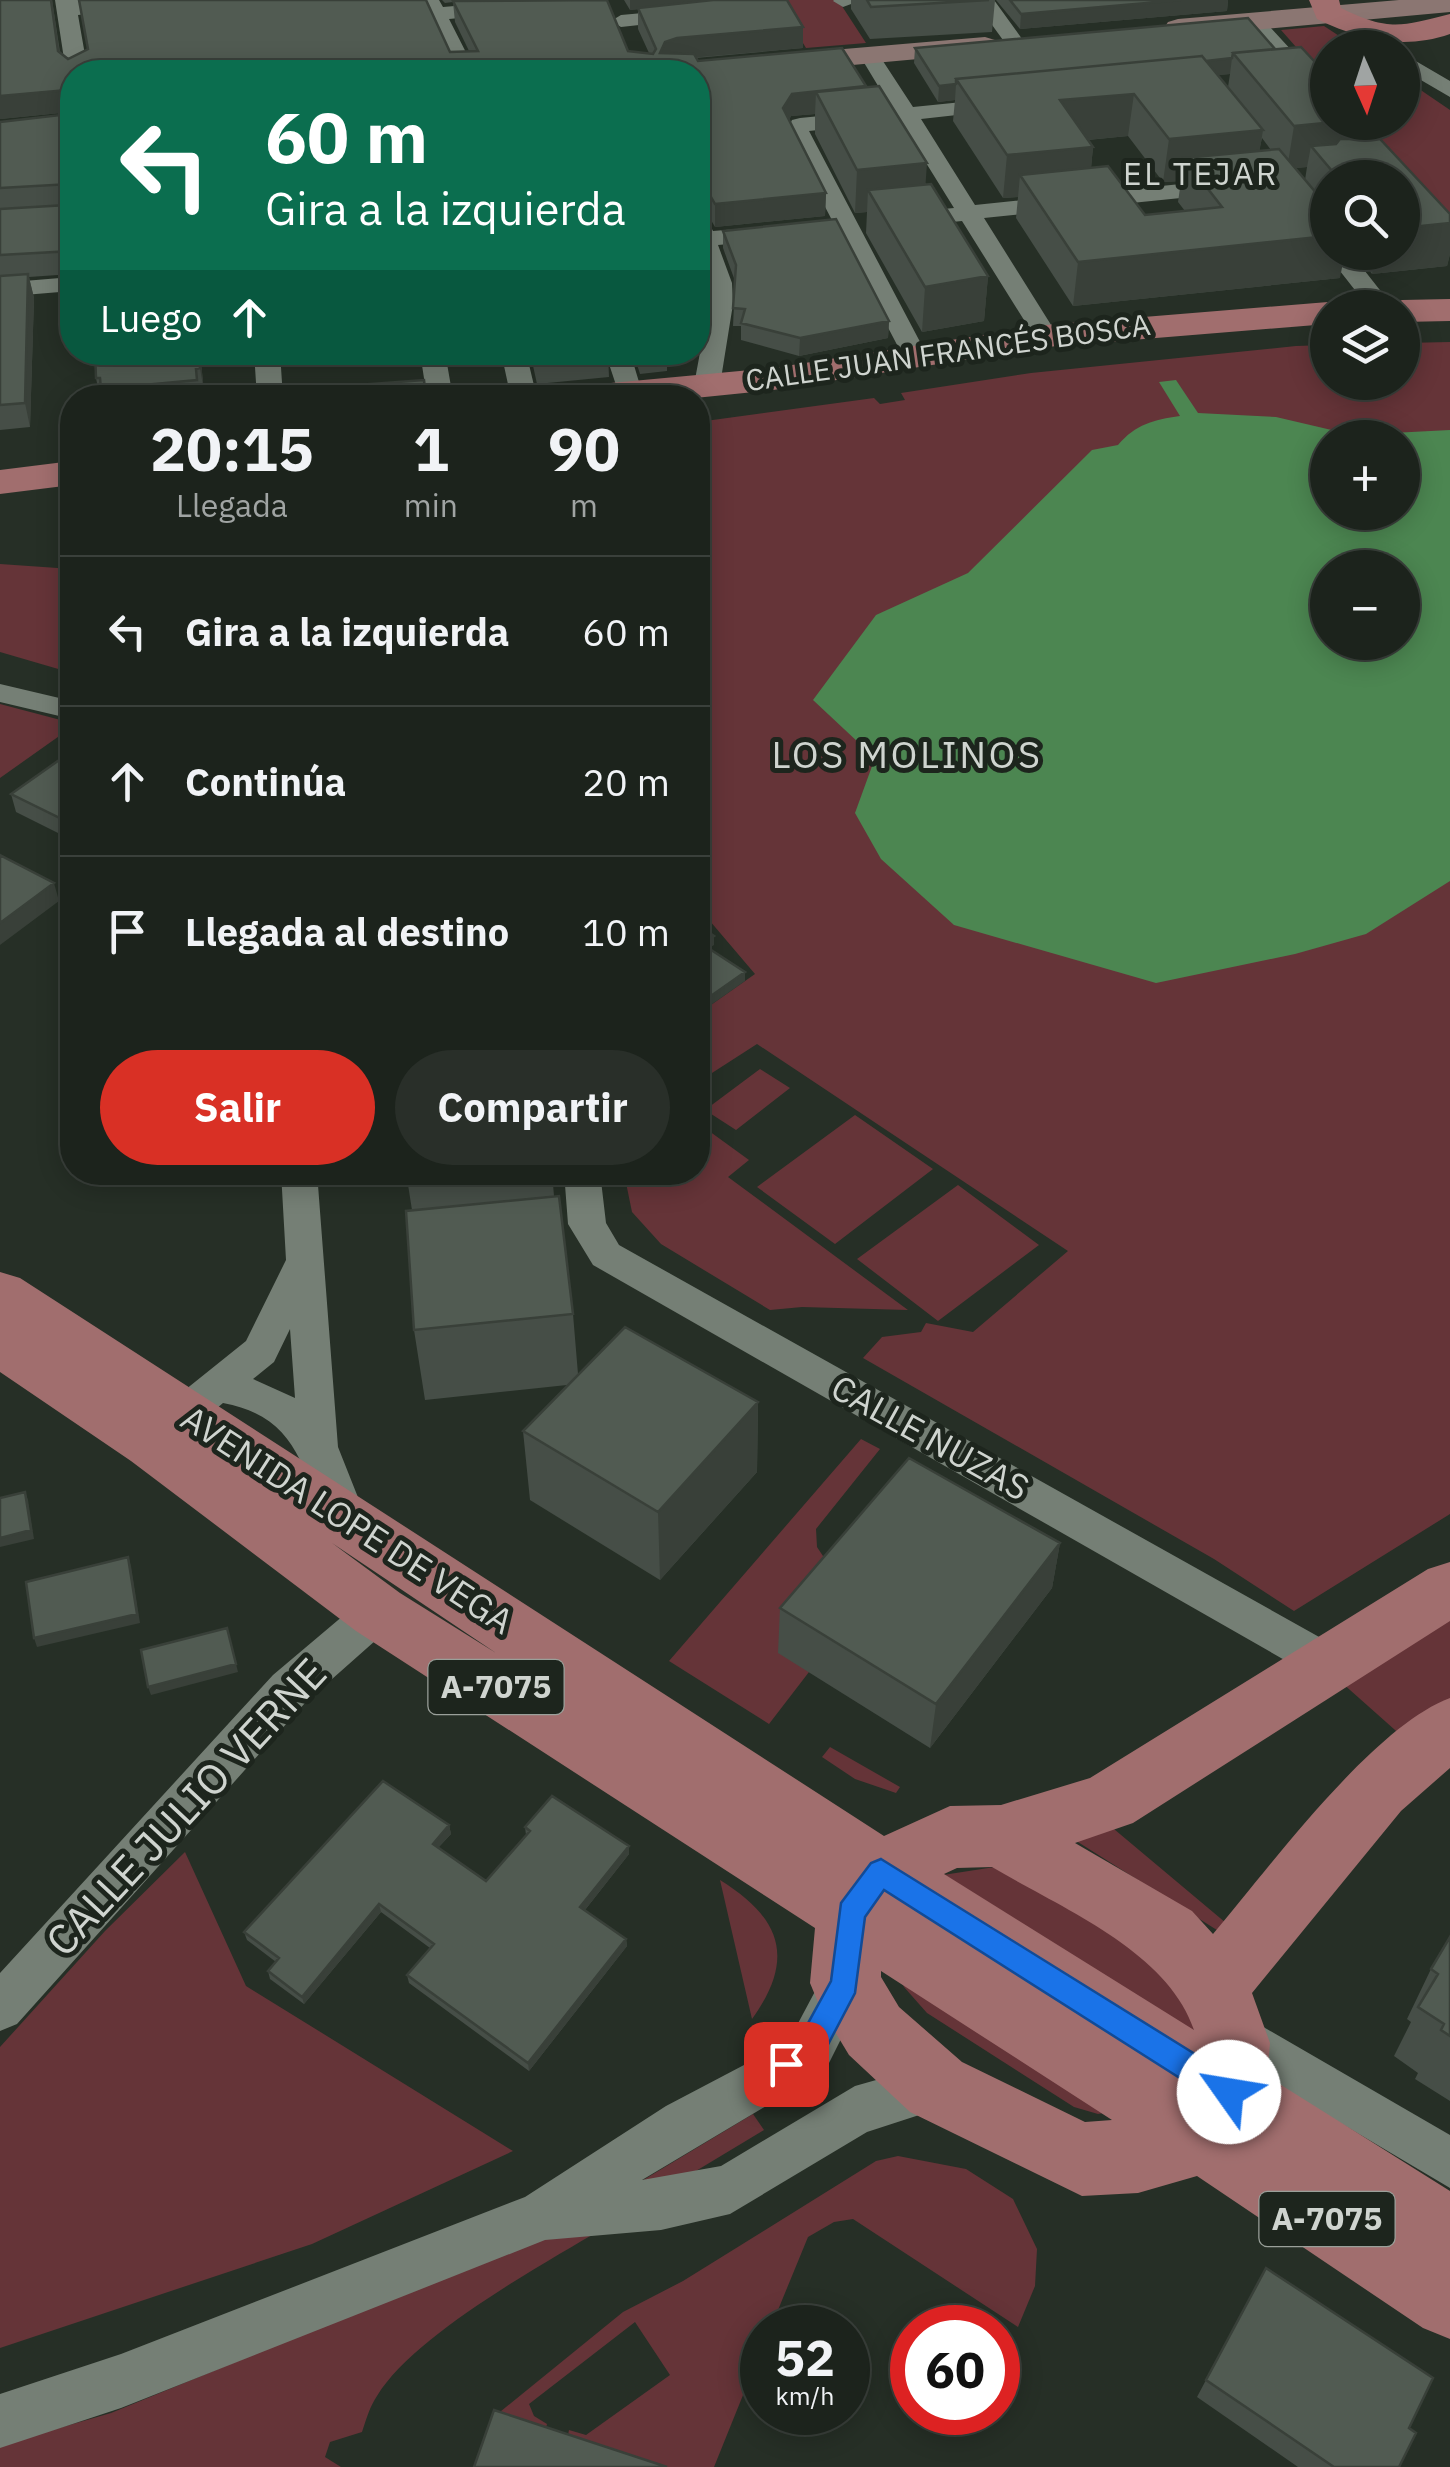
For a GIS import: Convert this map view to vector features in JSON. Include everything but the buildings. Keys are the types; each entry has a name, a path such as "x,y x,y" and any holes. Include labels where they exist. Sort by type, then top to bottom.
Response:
{"main road":[{"path":"1326,6 1369,30"},
{"path":"1144,31 1252,20 1326,6 1449,28"},
{"path":"1420,35 1449,28"},
{"path":"710,69 1052,40"},
{"path":"1420,311 1450,310"},
{"name":"CALLE JUAN FRANCÉS BOSCA","path":"710,394 1046,336 1310,314"},
{"path":"1420,330 1450,329"},
{"name":"CALLE JUAN FRANCÉS BOSCA","path":"710,395 785,396 1021,359 1173,342 1310,333"},
{"path":"0,461 60,454"},
{"path":"0,482 60,474"},
{"name":"AVENIDA LOPE DE VEGA","path":"0,1293 344,1515 866,1892"},
{"name":"AVENIDA LOPE DE VEGA","path":"0,1344 185,1415 378,1612 866,1892 1219,2061 1450,2234"},
{"path":"1450,1588 1109,1802 1001,1836 950,1838 866,1892 845,1984 874,2031 936,2088 1082,2159 1138,2156 1219,2061 1378,1790 1450,1727"},
{"path":"1001,1836 1167,1934 1219,2061"},
{"name":"AVENIDA LOPE DE VEGA","path":"1219,2061 1450,2301"}],"street":[{"path":"75,60 65,5 173,0"},
{"path":"843,1 852,0"},
{"path":"984,0 1015,43"},
{"path":"459,60 433,7 532,6"},
{"path":"620,19 716,12"},
{"path":"1252,20 1310,84"},
{"path":"870,56 1046,336"},
{"path":"1420,66 1450,91"},
{"path":"1270,80 1304,77"},
{"path":"915,357 836,227 797,132 800,125 1016,102"},
{"path":"836,227 1253,184"},
{"path":"710,236 792,231"},
{"path":"710,259 720,284 721,304 710,357"},
{"path":"1351,270 1368,290"},
{"path":"0,290 60,285"},
{"path":"0,693 60,707"},
{"path":"300,1185 318,1447 344,1515"},
{"name":"CALLE NUZAS","path":"583,1185 586,1224 606,1255 1331,1665"},
{"path":"185,1415 260,1351 304,1262"},
{"path":"185,1415 244,1391 279,1403 318,1447"},
{"name":"CALLE JULIO VERNE","path":"0,2008 289,1689 378,1612"},
{"path":"0,2422 121,2381 541,2216 812,2046 845,1984"},
{"name":"AVENIDA LOPE DE VEGA","path":"1219,2061 1450,2163"},
{"path":"541,2216 662,2204 730,2189 855,2111 936,2088"}],"shaded area":[{"path":"777,0 838,0 866,43 806,48"},
{"path":"1324,26 1330,30 1310,30 1310,63 1281,30"},
{"path":"1420,90 1450,110 1450,217 1420,184 1420,160 1398,160 1380,140 1420,140"},
{"path":"1450,342 1450,1514 1294,1611 1214,1559 863,1358 882,1337 921,1332 926,1323 973,1332 1068,1251 757,1044 710,1074 710,1006 755,974 710,921 710,420 874,398 880,404 905,400 901,393 1031,373 1310,346 1310,400 1420,400 1420,343"},
{"path":"1176,380 1198,413 1276,417 1310,425 1310,530 1420,530 1420,432 1450,430 1450,881 1366,934 1295,954 1156,983 954,925 881,859 855,813 875,758 813,700 876,615 968,573 1092,450 1118,445 1146,424 1180,416 1159,382"},
{"path":"0,564 60,568 60,670 0,652"},
{"path":"0,704 60,720 60,736 0,778"},
{"path":"760,1069 790,1088 736,1130 710,1113 710,1106"},
{"path":"855,1115 933,1169 835,1244 757,1187"},
{"path":"710,1132 749,1160 728,1177 908,1310 770,1310 661,1244 632,1212 626,1185 710,1185"},
{"path":"958,1185 1039,1245 938,1321 857,1259"},
{"path":"861,1439 880,1449 816,1529 817,1547 831,1568 809,1672 769,1724 669,1661"},
{"path":"1450,1613 1450,1702 1404,1738 1341,1682"},
{"path":"830,1747 900,1787 896,1793 855,1779 822,1757"},
{"path":"1108,1824 1226,1923 1220,1932 1070,1837"},
{"path":"185,1852 246,1986 513,2151 312,2244 0,2348 0,2047 105,1931"},
{"path":"1001,1866 1171,1972 1202,2038 943,1875"},
{"path":"720,1880 757,1909 775,1941 774,1977 752,2019"},
{"path":"892,1958 1120,2110 1098,2114 1074,2107 927,2013 904,1987"},
{"path":"753,2114 764,2130 666,2189 625,2191"},
{"path":"898,2156 966,2169 1013,2199 1037,2249 1035,2286 1020,2322 1020,2305 984,2305 853,2219 834,2222 808,2237 780,2305 740,2305 740,2403 714,2467 649,2467 567,2440 569,2430 586,2435 670,2375 635,2322 529,2404 534,2416 547,2424 545,2432 495,2416 623,2312 683,2281 876,2161"},
{"path":"602,2229 480,2303 419,2349 377,2396 362,2432 330,2442 325,2457 341,2467 0,2467 0,2445 111,2413 537,2238"}],"district":[{"name":"EL TEJAR","path":"1201,174"},
{"name":"LOS MOLINOS","path":"907,755"}],"route":[{"path":"786,2064 812,2046 845,1984 851,1913 881,1872 1229,2092"}]}
